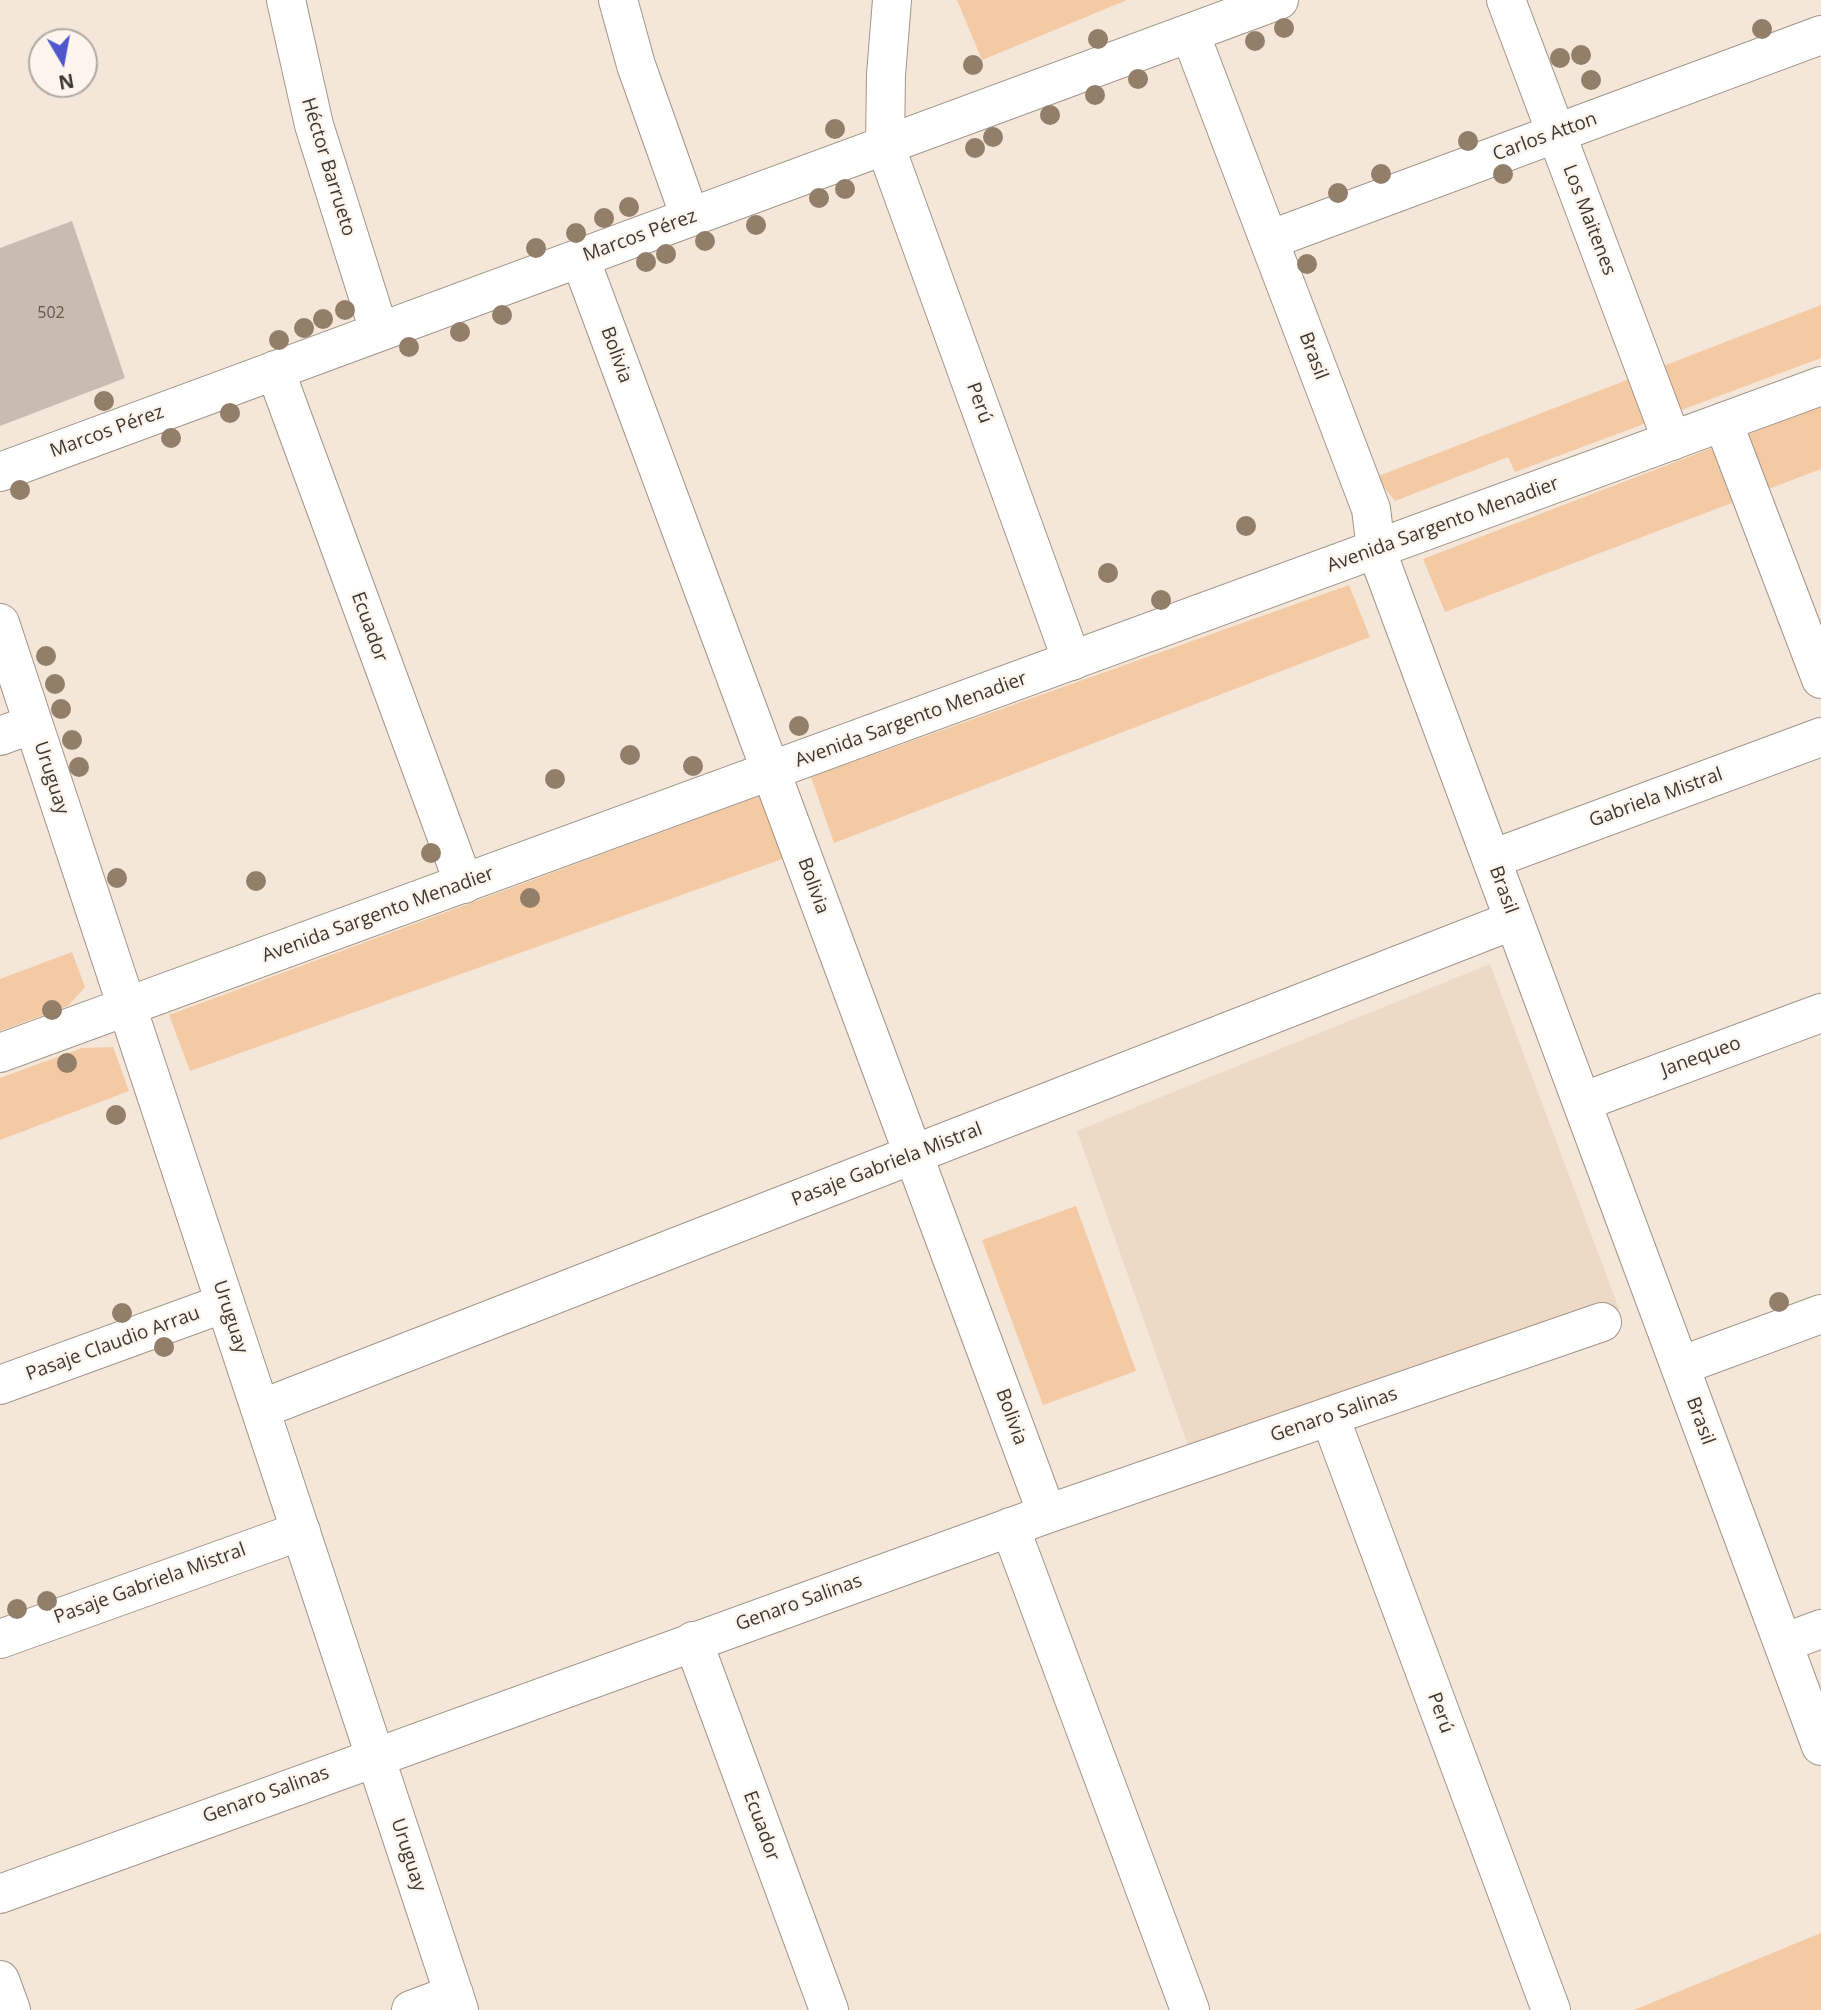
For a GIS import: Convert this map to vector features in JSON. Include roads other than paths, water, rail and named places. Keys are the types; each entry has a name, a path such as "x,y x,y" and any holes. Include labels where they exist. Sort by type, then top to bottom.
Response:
{"street":[{"name":"Héctor Barrueto","path":"286,0 314,125 379,331"},
{"path":"618,0 636,65 690,217"},
{"path":"885,145 886,75 892,0"},
{"name":"Marcos Pérez","path":"0,472 885,145 1200,19 1279,0"},
{"name":"Los Maitenes","path":"1506,0 1672,441"},
{"name":"Brasil","path":"1200,19 1269,240 1371,509 1376,549 1821,1746"},
{"name":"Carlos Atton","path":"1269,240 1821,35"},
{"name":"Perú","path":"885,145 1072,661"},
{"name":"Bolivia","path":"580,258 1046,1514"},
{"name":"Ecuador","path":"275,370 464,884"},
{"name":"Avenida Sargento Menadier","path":"0,1053 1821,386"},
{"path":"1723,422 1821,679"},
{"name":"Uruguay","path":"0,623 17,730 127,1007 457,2002"},
{"name":"Gabriela Mistral","path":"1492,859 1821,737"},
{"name":"Pasaje Gabriela Mistral","path":"261,1409 1514,920"},
{"name":"Janequeo","path":"1582,1102 1821,1013"},
{"name":"Pasaje Claudio Arrau","path":"0,1385 225,1303"},
{"path":"1680,1366 1821,1314"},
{"name":"Genaro Salinas","path":"0,1894 375,1755 1046,1514 1602,1322"},
{"name":"Perú","path":"1330,1417 1551,2010"},
{"path":"1010,1527 1190,2010"},
{"name":"Pasaje Gabriela Mistral","path":"0,1639 301,1531"},
{"path":"1783,1643 1821,1629"},
{"name":"Ecuador","path":"693,1641 829,2010"},
{"path":"0,1980 11,2010"},
{"path":"411,2010 457,2002"}]}
